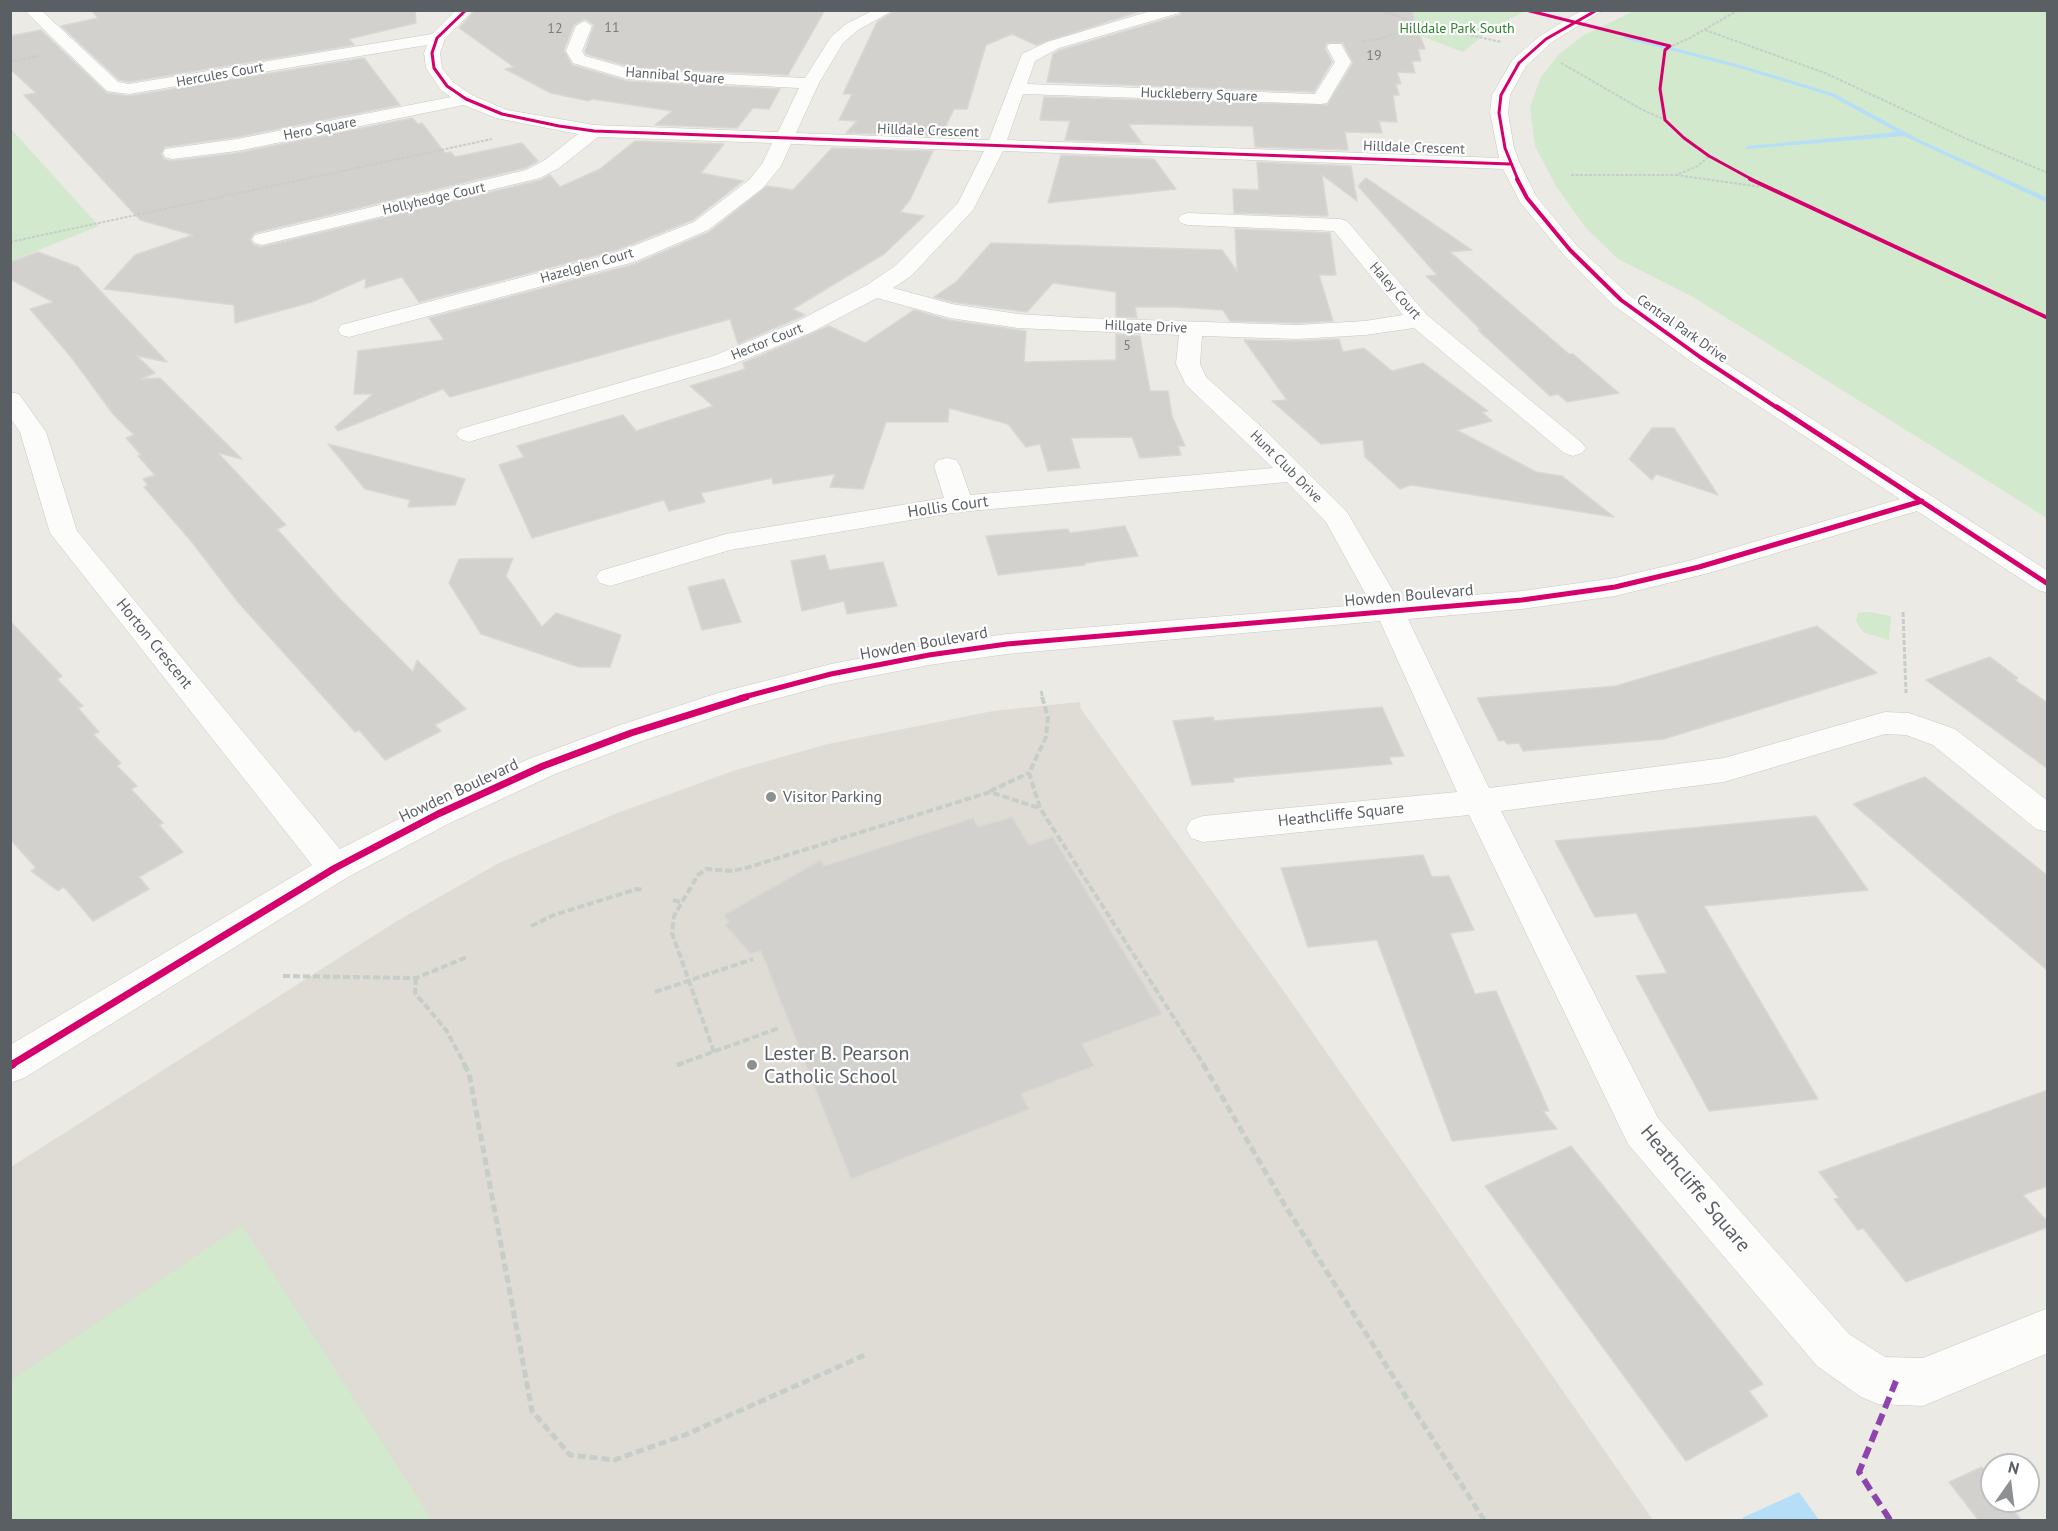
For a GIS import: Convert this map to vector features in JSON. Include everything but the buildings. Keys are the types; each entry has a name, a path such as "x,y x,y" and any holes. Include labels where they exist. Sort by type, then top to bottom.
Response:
{"street":[{"name":"Hercules Court","path":"32,10 113,87 129,89 437,38"},
{"path":"437,38 466,10"},
{"name":"Hazelglen Court","path":"349,330 626,257 693,230 756,184 777,157 810,83 837,40 852,27 887,10"},
{"name":"Hector Court","path":"469,434 721,361 804,327 875,290 903,271 966,206 989,164 1028,57 1038,51 1173,10"},
{"name":"Central Park Drive","path":"1597,10 1546,39 1519,63 1501,95 1499,113 1510,164 1527,198 1570,250 1621,300 1700,357 2048,584"},
{"name":"Hannibal Square","path":"584,26 574,51 579,59 633,75 810,83"},
{"name":"Hilldale Crescent","path":"437,38 432,53 434,68 447,86 466,99 502,114 594,131 1510,164"},
{"name":"Huckleberry Square","path":"1016,89 1321,99 1343,62 1335,46"},
{"name":"Hero Square","path":"172,153 237,146 466,99"},
{"name":"Hollyhedge Court","path":"262,239 507,182 532,174 552,164 594,131"},
{"name":"Haley Court","path":"1188,219 1340,225 1419,320 1573,448"},
{"name":"Hillgate Drive","path":"875,290 950,311 1018,321 1297,332 1365,328 1419,320"},
{"name":"Hunt Club Drive","path":"1191,328 1188,364 1195,380 1256,435 1337,518 1390,612"},
{"name":"Horton Crescent","path":"10,399 33,432 64,533 335,868"},
{"path":"947,466 959,504"},
{"name":"Hollis Court","path":"610,577 726,542 959,504 1292,474"},
{"name":"Howden Boulevard","path":"10,1066 335,868 438,814 543,766 718,704 831,674 929,655 1008,644 1522,600 1615,586 1699,567 1922,501"},
{"name":"Heathcliffe Square","path":"1390,612 1479,802 1643,1131 1833,1350 1878,1380 1923,1382 2048,1330"},
{"name":"Heathcliffe Square","path":"1203,829 1479,802 1724,770 1885,723 1909,724 1944,737 2048,820"}],"path":[{"path":"1631,36 1668,47 1705,30 1738,10"},
{"path":"1335,46 1379,39 1423,25"},
{"path":"1705,30 1825,73 1969,140 2048,173"},
{"path":"1668,47 1660,89 1665,120 1684,138 1709,156 1766,188 2048,318"},
{"path":"10,242 499,138 534,121"},
{"path":"1676,175 1698,166 1709,156"},
{"path":"1570,175 1676,175 1766,188"},
{"path":"1903,612 1909,724"},
{"path":"714,1052 672,933 674,916 698,875 706,869 732,871 746,868 990,792 1029,773 1046,737 1048,717 1041,691"},
{"path":"1029,773 1040,808 1186,1035 1284,1204 1484,1521"},
{"path":"990,792 1040,808"},
{"path":"531,927 564,912 637,889 643,890"},
{"path":"673,900 681,902"},
{"path":"283,976 416,978 467,957"},
{"path":"655,992 753,958"},
{"path":"416,978 415,993 446,1030 469,1073 532,1412 570,1455 614,1460 685,1435 865,1355"},
{"path":"676,1065 779,1028"}],"shaded area":[{"name":"Lester B. Pearson Catholic School","path":"1080,702 1081,709 1285,993 1653,1520 11,1520 11,1167 397,921 499,863 615,814 736,770 828,744 993,711"}],"green space":[{"name":"Hilldale Park South","path":"1356,11 1525,11 1493,28 1463,52"},
{"path":"1634,11 2047,11 2047,518 1693,297 1618,259 1586,228 1556,186 1535,146 1530,107 1541,77 1559,54 1584,35"},
{"path":"11,129 99,226 10,261"},
{"path":"1869,612 1891,616 1889,640 1865,633 1859,627 1856,621 1858,613"},
{"path":"242,1225 432,1520 11,1520 11,1380"}],"water":[{"path":"1799,1492 1819,1520 1744,1520 1742,1518"}],"waterway":[{"path":"1625,37 1745,68 1833,95 1920,142 2048,201"},
{"path":"1748,148 1903,134"}],"marked path":[{"path":"1890,1520 1859,1472 1896,1381"}],"cycle path":[{"path":"466,10 437,38 432,53 434,68 447,86 466,99 502,114 559,126 594,131 1510,164"},
{"path":"1526,10 1670,46"},
{"path":"1597,10 1546,39 1519,63 1501,95 1499,113 1505,148 1510,164 1527,198 1570,250 1621,300 1700,357 2048,584"},
{"path":"1670,46 1665,50 1660,89 1665,120 1684,138 1709,156 1766,188 2048,318"},
{"path":"10,1066 335,868 438,814 543,766 631,733 729,701 831,674 929,655 1007,644 1522,600 1615,587 1699,567 1922,501"}],"place":[{"name":"Visitor Parking","path":"771,797"},
{"name":"Lester B. Pearson Catholic School","path":"752,1065"}]}
